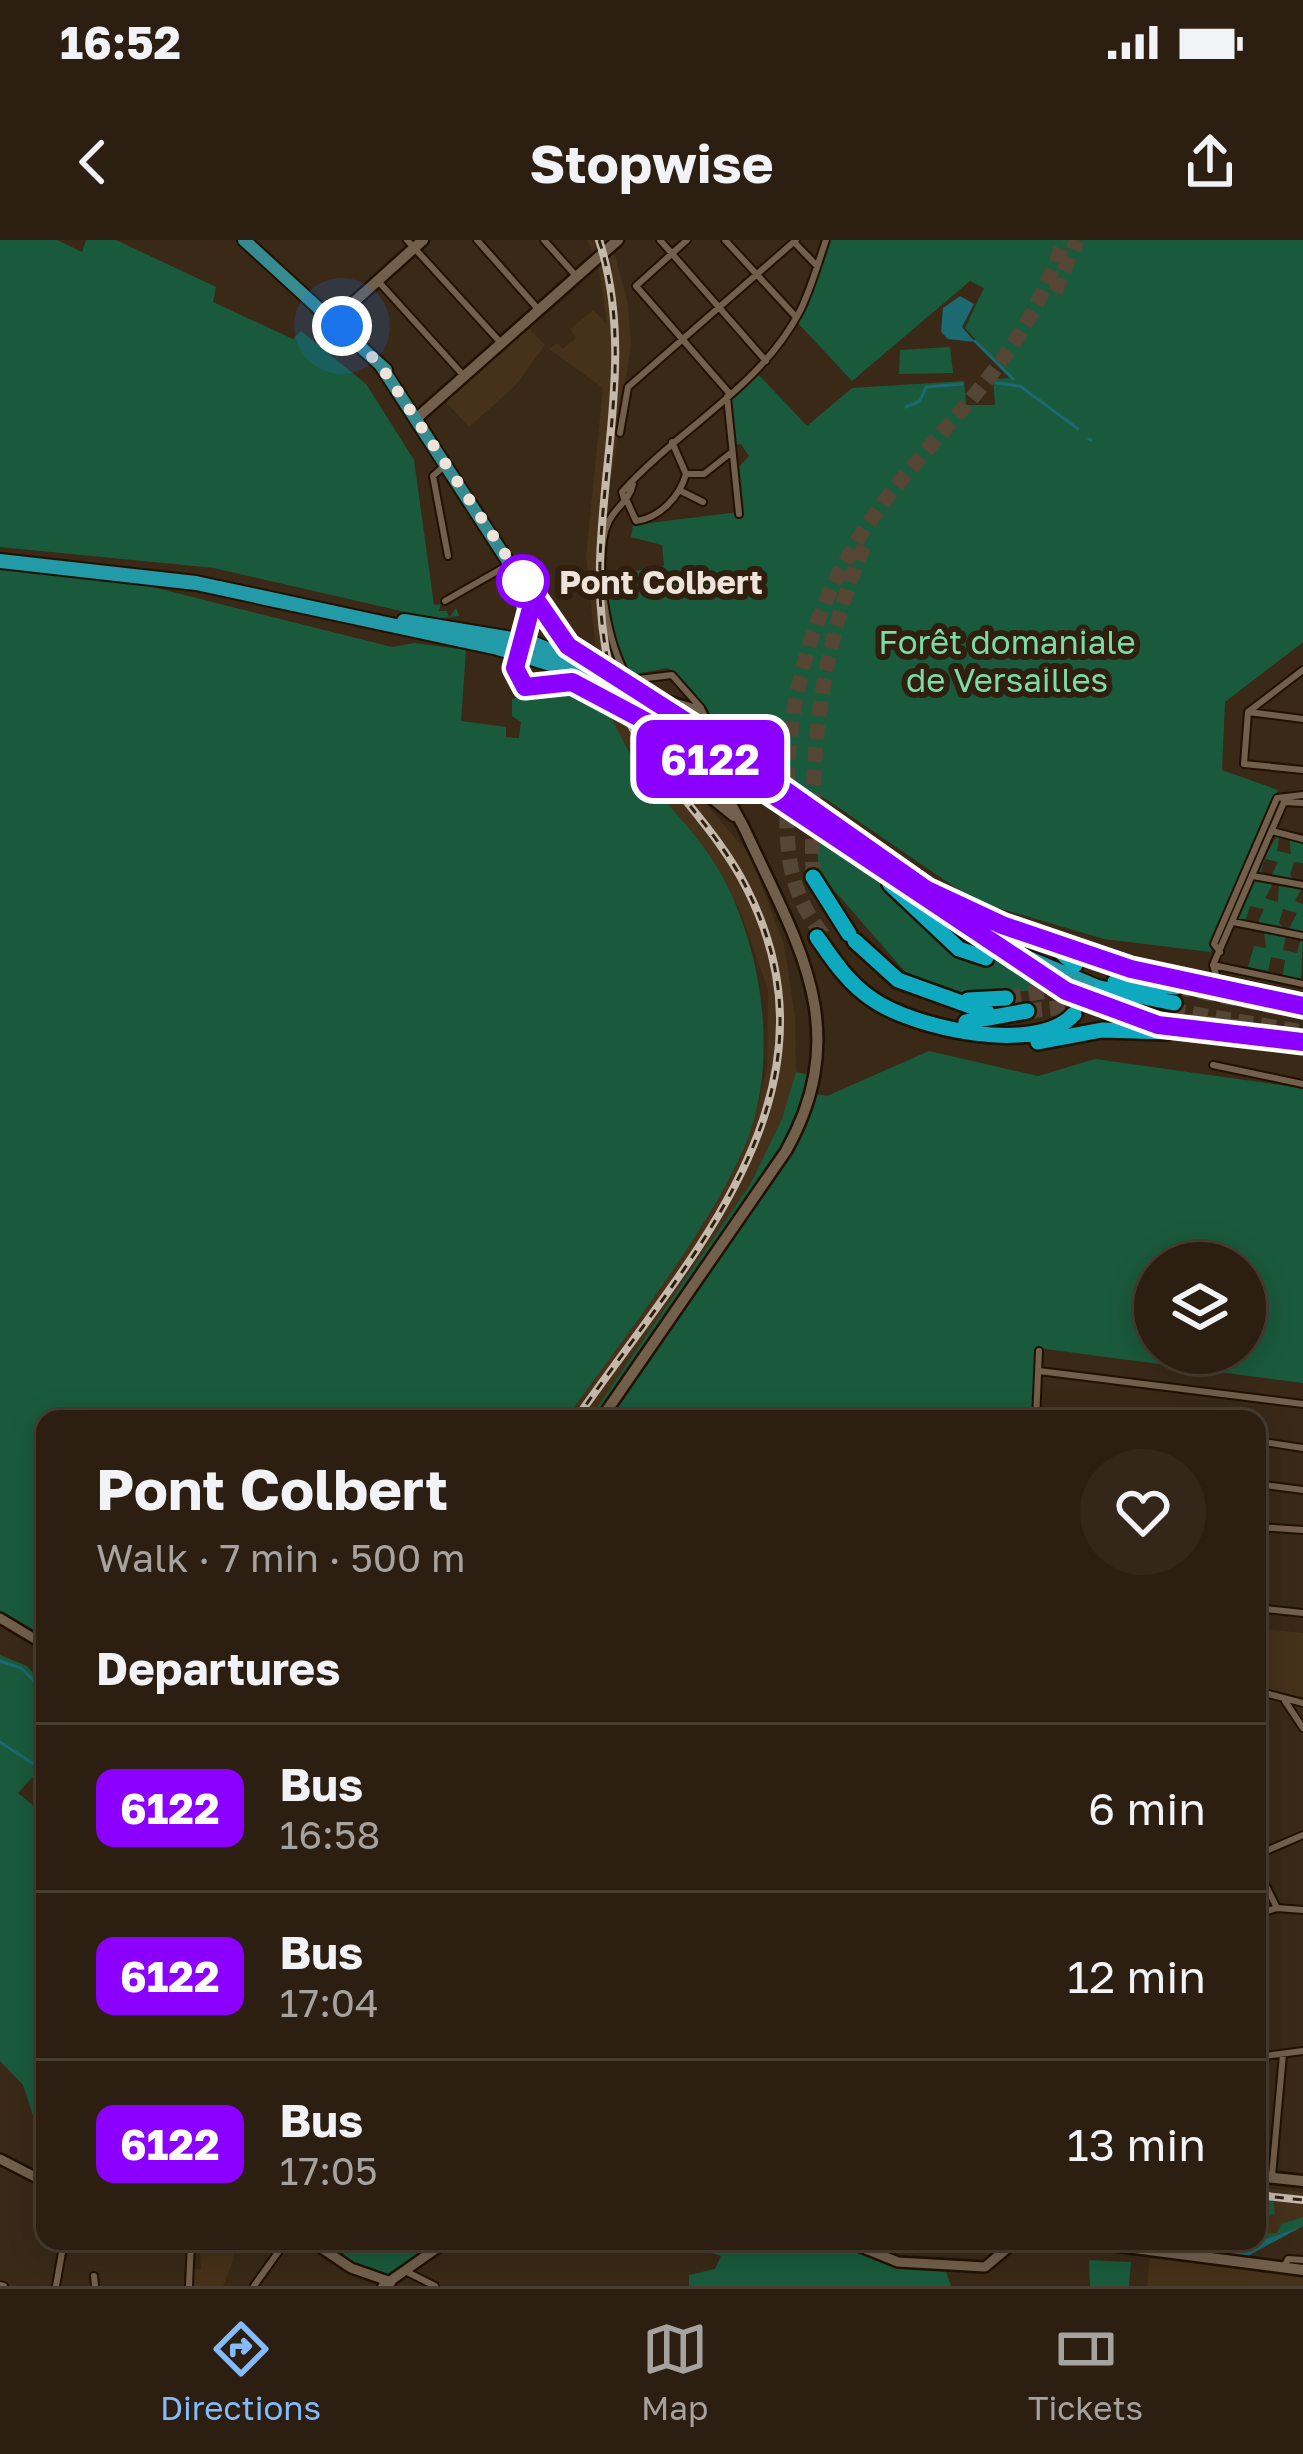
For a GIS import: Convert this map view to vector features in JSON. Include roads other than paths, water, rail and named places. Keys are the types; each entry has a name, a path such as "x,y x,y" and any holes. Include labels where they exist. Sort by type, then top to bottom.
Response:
{"highway":[{"path":"0,557 166,569 404,621 569,664 699,736 1040,964 1171,1005"},
{"path":"0,557 164,577 557,665 721,765 1030,972 1118,1010 1171,1005"},
{"path":"404,621 530,642 603,673"},
{"path":"456,639 587,688"},
{"path":"642,694 809,811"},
{"path":"672,736 721,765"},
{"path":"813,877 852,937 881,967 913,987 987,1012"},
{"path":"891,878 890,884 956,946 986,958"},
{"path":"927,890 1171,1005"},
{"path":"1002,925 1052,944 1073,965 1052,950 1030,947"},
{"path":"1027,1011 962,1022 910,1013 856,980 820,936 852,983 883,1006 919,1021 1040,1042 1102,1030 1171,1005"},
{"path":"913,987 970,1000 1006,998"},
{"path":"1145,1007 1171,1005"},
{"path":"964,1029 1039,1035 1072,1013 1046,1029 1009,1024"}],"main road":[{"path":"244,240 381,366 515,569 535,612 603,673 642,694 706,716 712,734"},
{"path":"416,418 618,240"},
{"path":"335,319 415,242"},
{"path":"535,612 526,633 535,624 553,631"},
{"path":"516,662 517,678 526,688 563,680 587,688 672,736 688,775 745,829"},
{"path":"607,1410 781,1160 812,1092 819,1033 809,971 721,765 705,781 688,775"},
{"path":"1266,2177 1303,2182"},
{"path":"1150,2250 1303,2270"}],"street":[{"path":"477,240 539,310"},
{"path":"660,240 766,361"},
{"path":"687,240 636,286 728,396 739,514"},
{"path":"725,240 796,317"},
{"path":"620,433 628,388 794,240 817,266"},
{"path":"672,442 686,474 681,491 644,520 636,521 622,492 672,442 766,361 796,317 826,240"},
{"path":"415,242 501,343"},
{"path":"549,243 577,277"},
{"path":"378,281 464,376"},
{"path":"686,474 704,474 732,452"},
{"path":"446,466 433,476 448,556"},
{"path":"681,491 703,502"},
{"path":"626,501 608,520 602,568 620,662 630,680 672,675 706,716"},
{"path":"445,601 515,569"},
{"path":"1303,670 1248,712 1244,764 1303,770"},
{"path":"1248,712 1303,719"},
{"path":"1282,798 1303,799"},
{"path":"1282,798 1213,965 1217,978 1303,997"},
{"path":"1220,952 1214,944 1282,798"},
{"path":"1272,831 1303,839"},
{"path":"1253,876 1303,885"},
{"path":"1233,922 1303,936"},
{"path":"1213,965 1302,984 1303,973"},
{"path":"1214,1065 1303,1084"},
{"path":"1036,1410 1039,1352"},
{"path":"1039,1371 1303,1404"},
{"path":"1266,1442 1303,1448"},
{"path":"1266,1485 1303,1490"},
{"path":"1266,1528 1303,1530"},
{"path":"1266,1609 1303,1613"},
{"path":"0,1618 36,1640"},
{"path":"1266,1693 1300,1703"},
{"path":"1283,1698 1303,1728"},
{"path":"1292,1710 1300,1703"},
{"path":"1266,1851 1303,1835"},
{"path":"1266,1886 1277,1908"},
{"path":"1266,1911 1303,1910"},
{"path":"1266,2056 1303,2051"},
{"path":"1272,2178 1283,2054"},
{"path":"0,2159 36,2177"},
{"path":"56,2286 62,2250"},
{"path":"188,2286 190,2250"},
{"path":"254,2286 280,2250"},
{"path":"324,2250 387,2284 436,2250"},
{"path":"866,2250 889,2260 985,2267 1005,2250"},
{"path":"1284,2267 1288,2259 1303,2260"},
{"path":"409,2273 435,2286"}],"water":[{"path":"960,296 974,304 962,327 975,342 948,339 941,332 943,308"},
{"path":"1303,2226 1266,2246 1266,2239"},
{"path":"1192,2250 1259,2250 1246,2257"}],"waterway":[{"path":"975,341 1013,379"},
{"path":"996,383 1020,386 1078,429"},
{"path":"906,407 920,401 926,387 962,384"},
{"path":"0,1661 21,1668 36,1683"},
{"path":"0,1742 36,1765"}],"tunnel":[{"path":"823,935 795,884 787,829 795,704 817,624 852,549 875,513 1015,342 1064,240"},
{"path":"1055,292 1077,240"},
{"path":"813,877 820,705 837,622 867,540"},
{"path":"1174,980 1303,1006"},
{"path":"1006,998 1070,987"},
{"path":"1176,987 1303,1012"},
{"path":"1027,1011 1096,1004"},
{"path":"1170,1010 1303,1032"},
{"path":"1186,1021 1247,1027"},
{"path":"1168,1027 1303,1042"},
{"path":"1167,1032 1214,1033"}],"railway":[{"path":"599,240 611,294 615,347 600,562 601,616 610,670"},
{"path":"583,1410 706,1236 742,1172 768,1105 780,1036 774,964 747,889 720,844 655,762 627,718"},
{"path":"1266,2196 1303,2200"}],"place":[{"name":"Pont Colbert","path":"523,581"}],"park label":[{"name":"Forêt domaniale de Versailles","path":"1007,660"}]}
